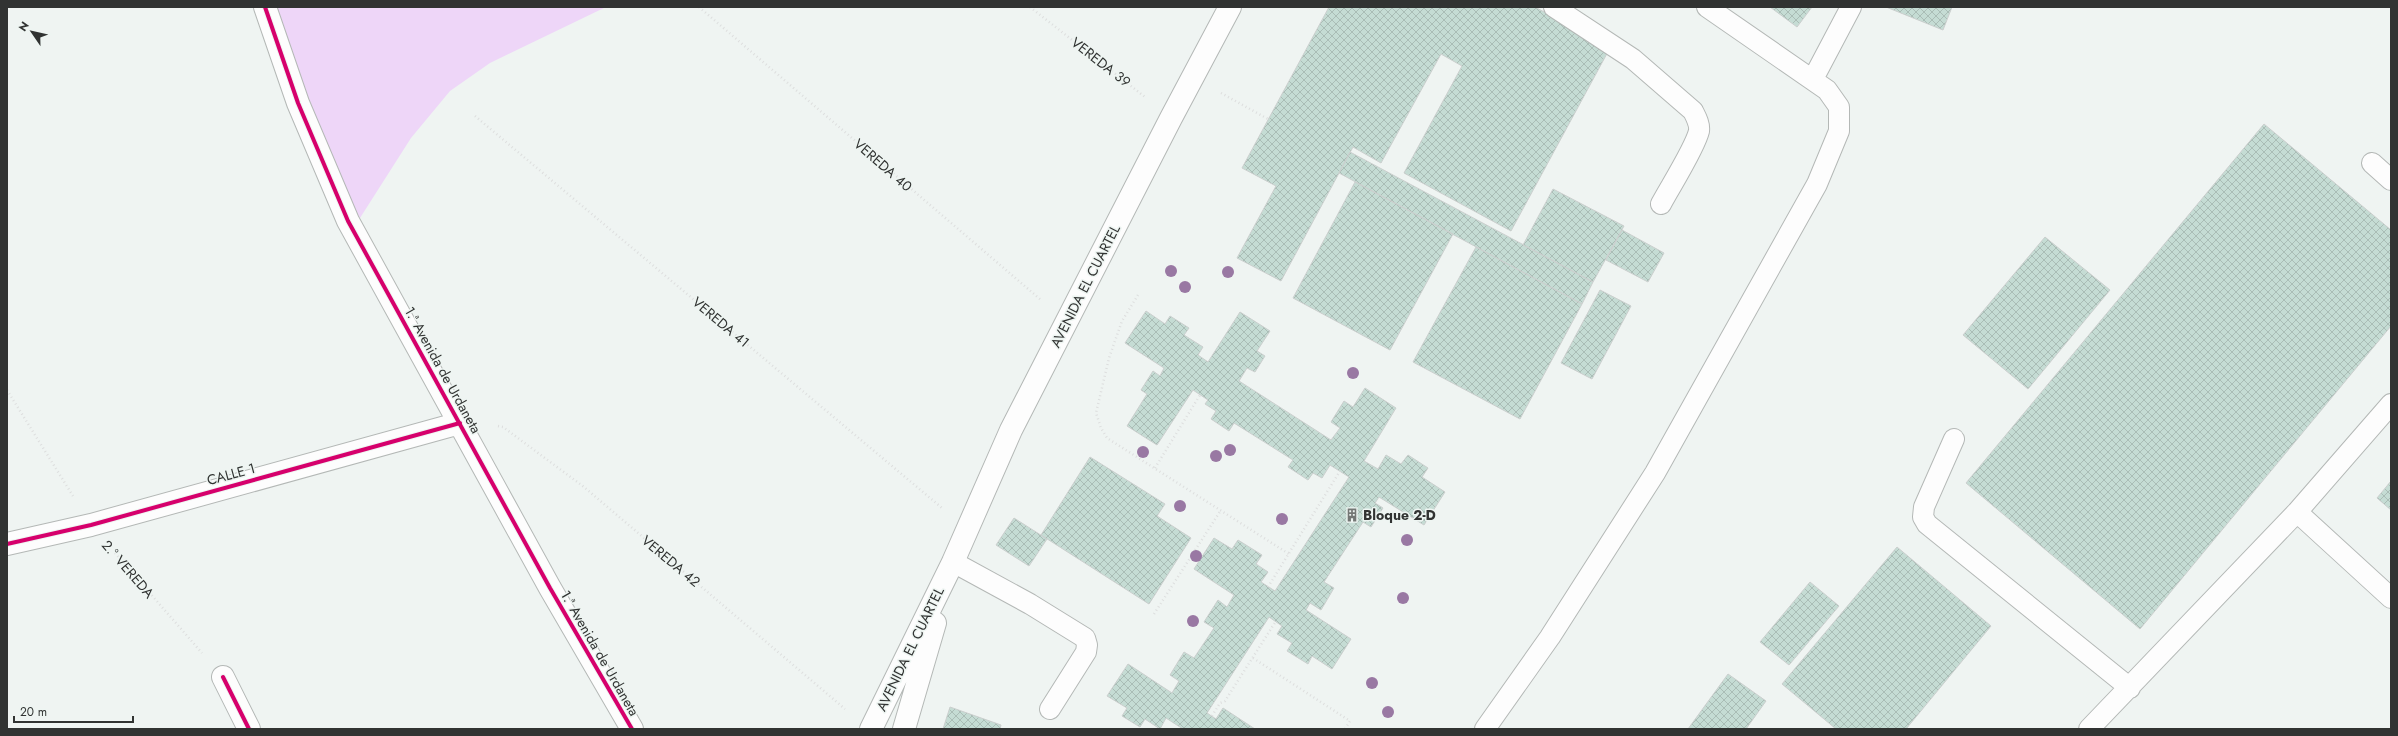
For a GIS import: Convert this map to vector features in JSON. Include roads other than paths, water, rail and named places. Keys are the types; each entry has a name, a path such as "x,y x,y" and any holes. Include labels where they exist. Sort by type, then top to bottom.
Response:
{"street":[{"name":"1.ª Avenida de Urdaneta","path":"265,7 298,103 348,221 550,588 632,729"},
{"name":"AVENIDA EL CUARTEL","path":"871,729 952,566 1011,430 1171,118 1230,7"},
{"name":"CALLE 1","path":"7,544 91,526 460,423"},
{"name":"AVENIDA EL CUARTEL","path":"904,729 952,566"},
{"path":"223,678 249,729"}],"lane":[{"path":"1554,7 1633,59 1693,111 1699,121 1699,132 1661,204"},
{"path":"1485,729 1550,637 1655,473 1817,184 1839,131 1839,107 1827,90 1707,7"},
{"path":"1812,79 1851,7"},
{"path":"2372,163 2391,180"},
{"path":"2089,729 2130,688 2297,512 2391,404"},
{"path":"1954,439 1924,507 1923,517 1927,524 2130,688"},
{"path":"2297,512 2391,598"},
{"path":"952,566 1030,604 1085,638 1088,645 1086,652 1050,709"}],"place":[{"name":"Bloque 2-D","path":"1352,515"}]}
